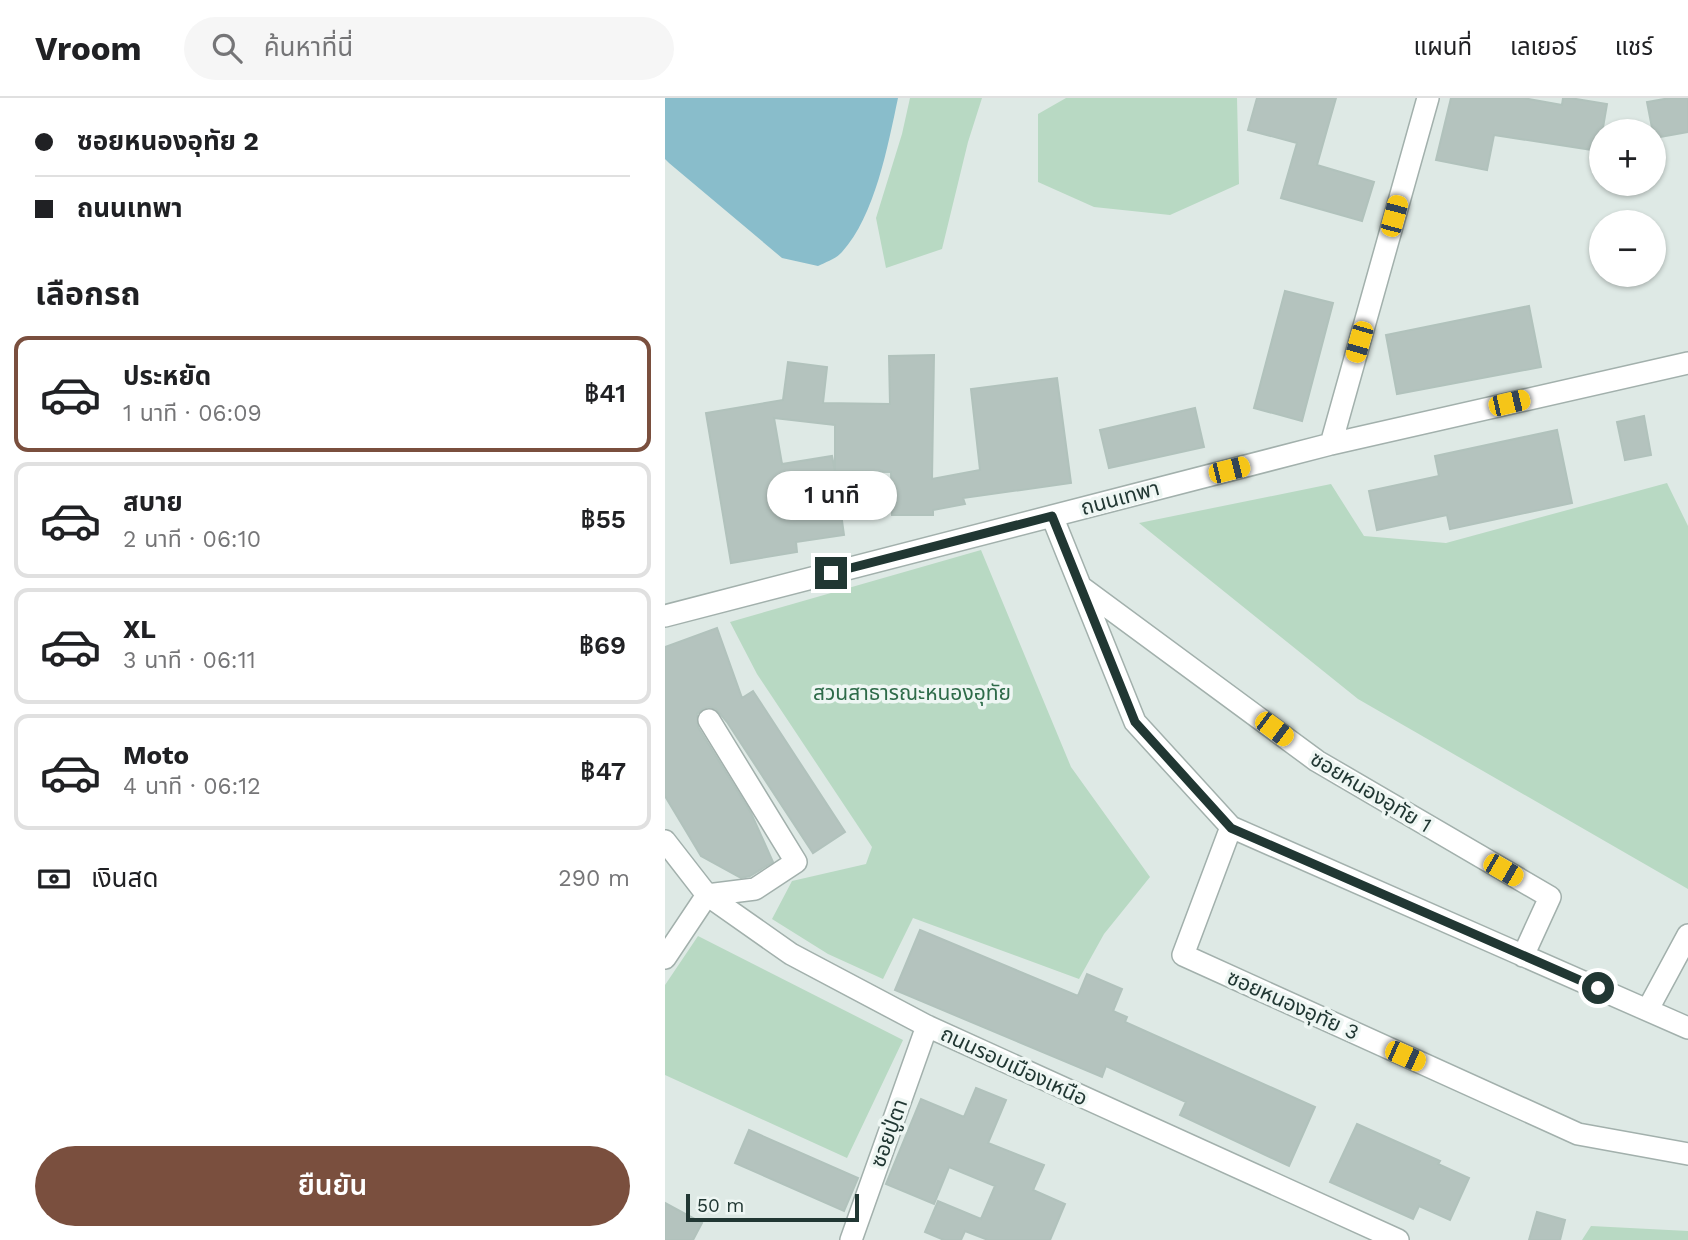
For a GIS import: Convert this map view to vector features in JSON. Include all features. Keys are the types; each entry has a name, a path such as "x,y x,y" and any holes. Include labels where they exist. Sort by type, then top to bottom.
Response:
{"street":[{"path":"1331,444 1428,98"},
{"name":"ถนนเทพา","path":"665,616 1331,444 1688,363"},
{"path":"1052,516 1135,722 1231,828 1688,1028"},
{"name":"ซอยหนองอุทัย 1","path":"1081,587 1317,761 1550,897 1523,956"},
{"path":"665,958 707,895 755,889 796,862 709,720"},
{"name":"ซอยหนองอุทัย 3","path":"1231,828 1183,954 1578,1134 1688,1154"},
{"name":"ถนนรอบเมืองเหนือ","path":"665,841 707,895 790,954 927,1026 1372,1234 1398,1240"},
{"path":"1648,1009 1688,935"},
{"name":"ซอยปู่ตา","path":"851,1240 927,1026"}],"green space":[{"path":"910,98 982,98 968,142 942,249 886,268 876,218 902,134"},
{"path":"1066,98 1237,98 1239,184 1170,215 1094,207 1038,182 1038,114"},
{"path":"1667,483 1688,526 1688,889 1358,699 1139,523 1331,484 1364,536 1446,543"},
{"name":"สวนสาธารณะหนองอุทัย","path":"981,550 1071,767 1150,877 1104,934 1079,979 913,918 883,979 828,954 772,919 792,881 866,864 872,847 757,674 730,622"},
{"path":"698,936 903,1040 847,1158 665,1075 665,985"},
{"path":"1591,1226 1688,1231 1688,1240 1582,1240"}],"water":[{"path":"665,98 898,98 885,158 872,200 842,252 818,266 782,258 669,163 665,159"}],"building":[{"path":"1257,98 1336,98 1317,165 1374,182 1362,221 1281,198 1297,143 1248,130"},
{"path":"1451,98 1523,98 1562,105 1563,98 1570,98 1607,104 1604,119 1589,119 1589,149 1494,135 1487,170 1436,160"},
{"path":"1688,98 1688,132 1666,136 1666,119 1650,119 1647,102"},
{"path":"1285,291 1333,303 1302,421 1254,408"},
{"path":"1529,306 1541,367 1397,394 1386,335"},
{"path":"934,355 932,479 980,470 971,389 1057,378 1071,483 963,498 965,504 933,510 933,515 892,515 891,472 835,471 844,535 796,542 797,552 731,563 706,413 783,400 788,362 827,367 823,403 890,404 889,356","holes":["774,418 835,425 835,471 832,456 782,464"]},
{"path":"1195,408 1204,447 1109,468 1100,430"},
{"path":"1644,416 1651,455 1625,460 1617,422"},
{"path":"1557,430 1572,503 1450,529 1447,515 1377,530 1369,491 1439,476 1435,456"},
{"path":"717,628 742,698 753,691 845,832 813,853 727,722 716,709 703,709 697,714 698,727 751,813 773,862 750,876 741,878 701,856 665,796 665,647"},
{"path":"920,930 1078,996 1087,974 1122,989 1113,1011 1127,1017 1125,1022 1315,1107 1289,1166 1180,1115 1186,1102 1106,1066 1102,1077 895,990"},
{"path":"976,1088 1006,1100 988,1143 1044,1165 1033,1190 1065,1204 1050,1240 988,1240 965,1231 961,1240 944,1240 925,1232 938,1201 981,1219 995,1186 949,1167 934,1204 886,1184 921,1099 964,1117"},
{"path":"1357,1124 1440,1161 1438,1164 1469,1178 1450,1220 1419,1206 1413,1219 1330,1182"},
{"path":"749,1130 858,1178 844,1211 735,1163"},
{"path":"665,1203 702,1223 693,1240 665,1240"},
{"path":"1537,1212 1565,1220 1560,1240 1529,1240"}],"route":[{"path":"831,573 1052,516 1135,722 1231,828 1598,988"}]}
